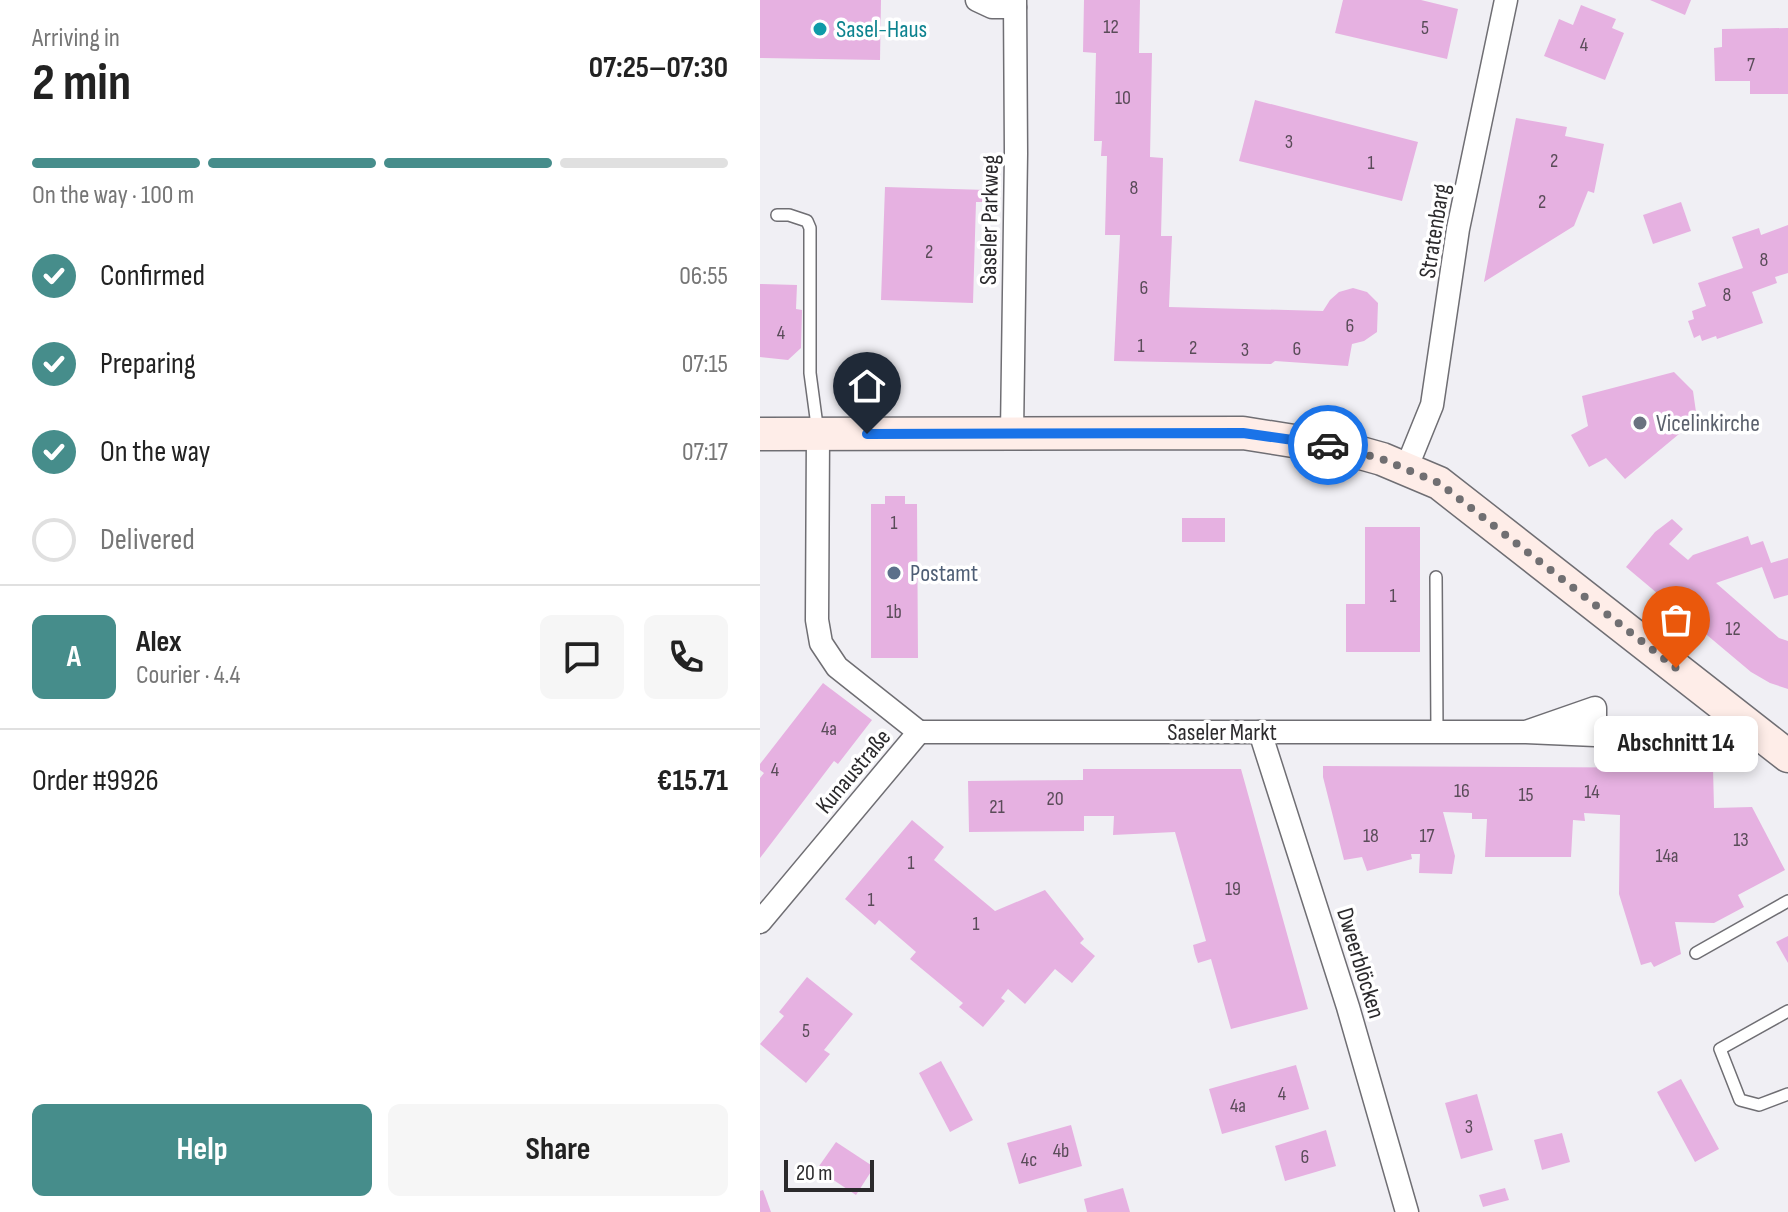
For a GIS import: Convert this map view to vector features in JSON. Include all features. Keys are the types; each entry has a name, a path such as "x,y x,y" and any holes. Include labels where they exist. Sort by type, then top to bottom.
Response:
{"main road":[{"path":"760,434 1243,433 1350,450 1439,483 1787,757"}],"street":[{"name":"Saseler Parkweg","path":"977,0 992,7 1015,4 1012,433"},
{"name":"Stratenbarg","path":"1406,469 1432,405 1458,229 1506,0"},
{"name":"Kunaustraße","path":"760,922 919,732 837,667 821,643 817,620 818,434"},
{"name":"Saseler Markt","path":"919,732 1526,732"},
{"name":"Dweerblöcken","path":"1260,732 1348,1007 1407,1212"}],"lane":[{"path":"777,215 807,221 810,228 810,373 818,434"},
{"path":"1436,577 1437,732"},
{"path":"1696,953 1788,901"},
{"path":"1788,1011 1720,1049 1740,1100 1759,1105 1788,1094"}],"building":[{"name":"Sasel-Haus","path":"760,0 881,0 880,60 760,58"},
{"path":"1084,0 1140,0 1139,53 1152,53 1150,157 1163,158 1161,236 1172,236 1169,307 1323,311 1339,292 1353,288 1367,292 1378,303 1377,332 1364,341 1352,344 1348,366 1275,361 1271,364 1114,361 1120,235 1105,235 1107,156 1101,156 1102,141 1094,141 1096,53 1083,52"},
{"path":"1343,0 1421,0 1458,9 1447,59 1335,33"},
{"path":"1650,0 1691,0 1685,15"},
{"path":"1581,5 1616,19 1612,28 1624,33 1605,80 1544,56 1559,19 1573,25"},
{"path":"1788,28 1788,94 1750,94 1750,81 1715,81 1714,48 1722,47 1722,29"},
{"path":"1255,100 1418,142 1402,201 1239,161"},
{"path":"1516,118 1567,127 1565,136 1604,144 1594,193 1588,191 1574,226 1484,282"},
{"path":"885,187 987,190 986,202 976,202 973,303 881,300"},
{"path":"1681,202 1691,231 1653,244 1643,215"},
{"path":"1788,225 1788,273 1775,277 1777,283 1752,292 1763,323 1717,339 1716,336 1702,341 1700,335 1694,338 1688,321 1694,319 1692,311 1706,306 1698,283 1743,268 1732,237 1759,228 1761,235"},
{"path":"760,284 797,285 796,309 802,310 801,348 788,360 760,357"},
{"name":"Vicelinkirche","path":"1674,372 1693,391 1697,419 1625,479 1606,458 1589,467 1571,435 1588,426 1582,396"},
{"path":"885,496 905,496 905,504 917,504 918,658 871,658 871,504 885,504"},
{"path":"1182,518 1225,518 1225,542 1182,542"},
{"path":"1672,519 1683,529 1669,544 1688,560 1693,555 1748,536 1751,545 1763,541 1771,563 1788,558 1788,595 1774,599 1762,567 1716,583 1779,638 1788,641 1788,689 1751,672 1626,567 1655,532"},
{"path":"1365,527 1420,527 1420,652 1346,652 1346,604 1365,604"},
{"path":"823,683 872,720 838,764 834,761 760,858 760,778 764,773 760,770 760,764"},
{"path":"1323,766 1713,768 1714,808 1752,807 1785,870 1738,895 1744,907 1714,923 1675,922 1681,954 1654,967 1651,962 1641,965 1619,894 1620,815 1584,813 1585,821 1573,820 1571,857 1485,857 1487,819 1472,819 1472,813 1443,812 1455,856 1452,874 1419,873 1420,854 1411,854 1412,859 1367,871 1362,857 1344,860"},
{"path":"1083,769 1241,769 1308,1009 1231,1029 1211,959 1198,963 1195,954 1193,945 1206,941 1175,832 1113,835 1114,816 1084,816 1084,831 969,832 968,781 1083,780"},
{"path":"912,820 944,847 934,860 995,911 1045,890 1084,939 1080,943 1095,956 1072,983 1055,969 1025,1004 1008,989 1001,998 1005,1001 983,1027 959,1007 963,1003 910,959 916,952 879,920 875,925 845,899"},
{"path":"1788,936 1788,963 1776,942"},
{"path":"807,977 853,1014 824,1050 830,1054 806,1083 760,1044 784,1016 779,1012"},
{"path":"941,1061 973,1120 950,1132 919,1073"},
{"path":"1296,1065 1309,1109 1222,1134 1209,1089"},
{"path":"1681,1079 1719,1149 1695,1162 1657,1092"},
{"path":"1477,1094 1493,1150 1461,1159 1445,1103"},
{"path":"1071,1125 1082,1166 1019,1184 1007,1143"},
{"path":"1326,1130 1336,1166 1285,1181 1275,1146"},
{"path":"1562,1133 1570,1162 1542,1170 1534,1140"},
{"path":"836,1142 874,1167 856,1195 817,1169"},
{"path":"1123,1188 1130,1212 1087,1212 1084,1199"},
{"path":"1505,1188 1509,1200 1483,1207 1479,1195"},
{"path":"763,1190 771,1212 760,1212 760,1191"}],"way so far":[{"path":"1328,445 1382,459 1439,483 1676,668"}],"place":[{"name":"Sasel-Haus","path":"820,29"},
{"name":"Vicelinkirche","path":"1640,423"},
{"name":"Postamt","path":"894,573"},
{"name":"Abschnitt 14","path":"1676,668"}],"route":[{"path":"867,434 1243,433 1328,445"}]}
